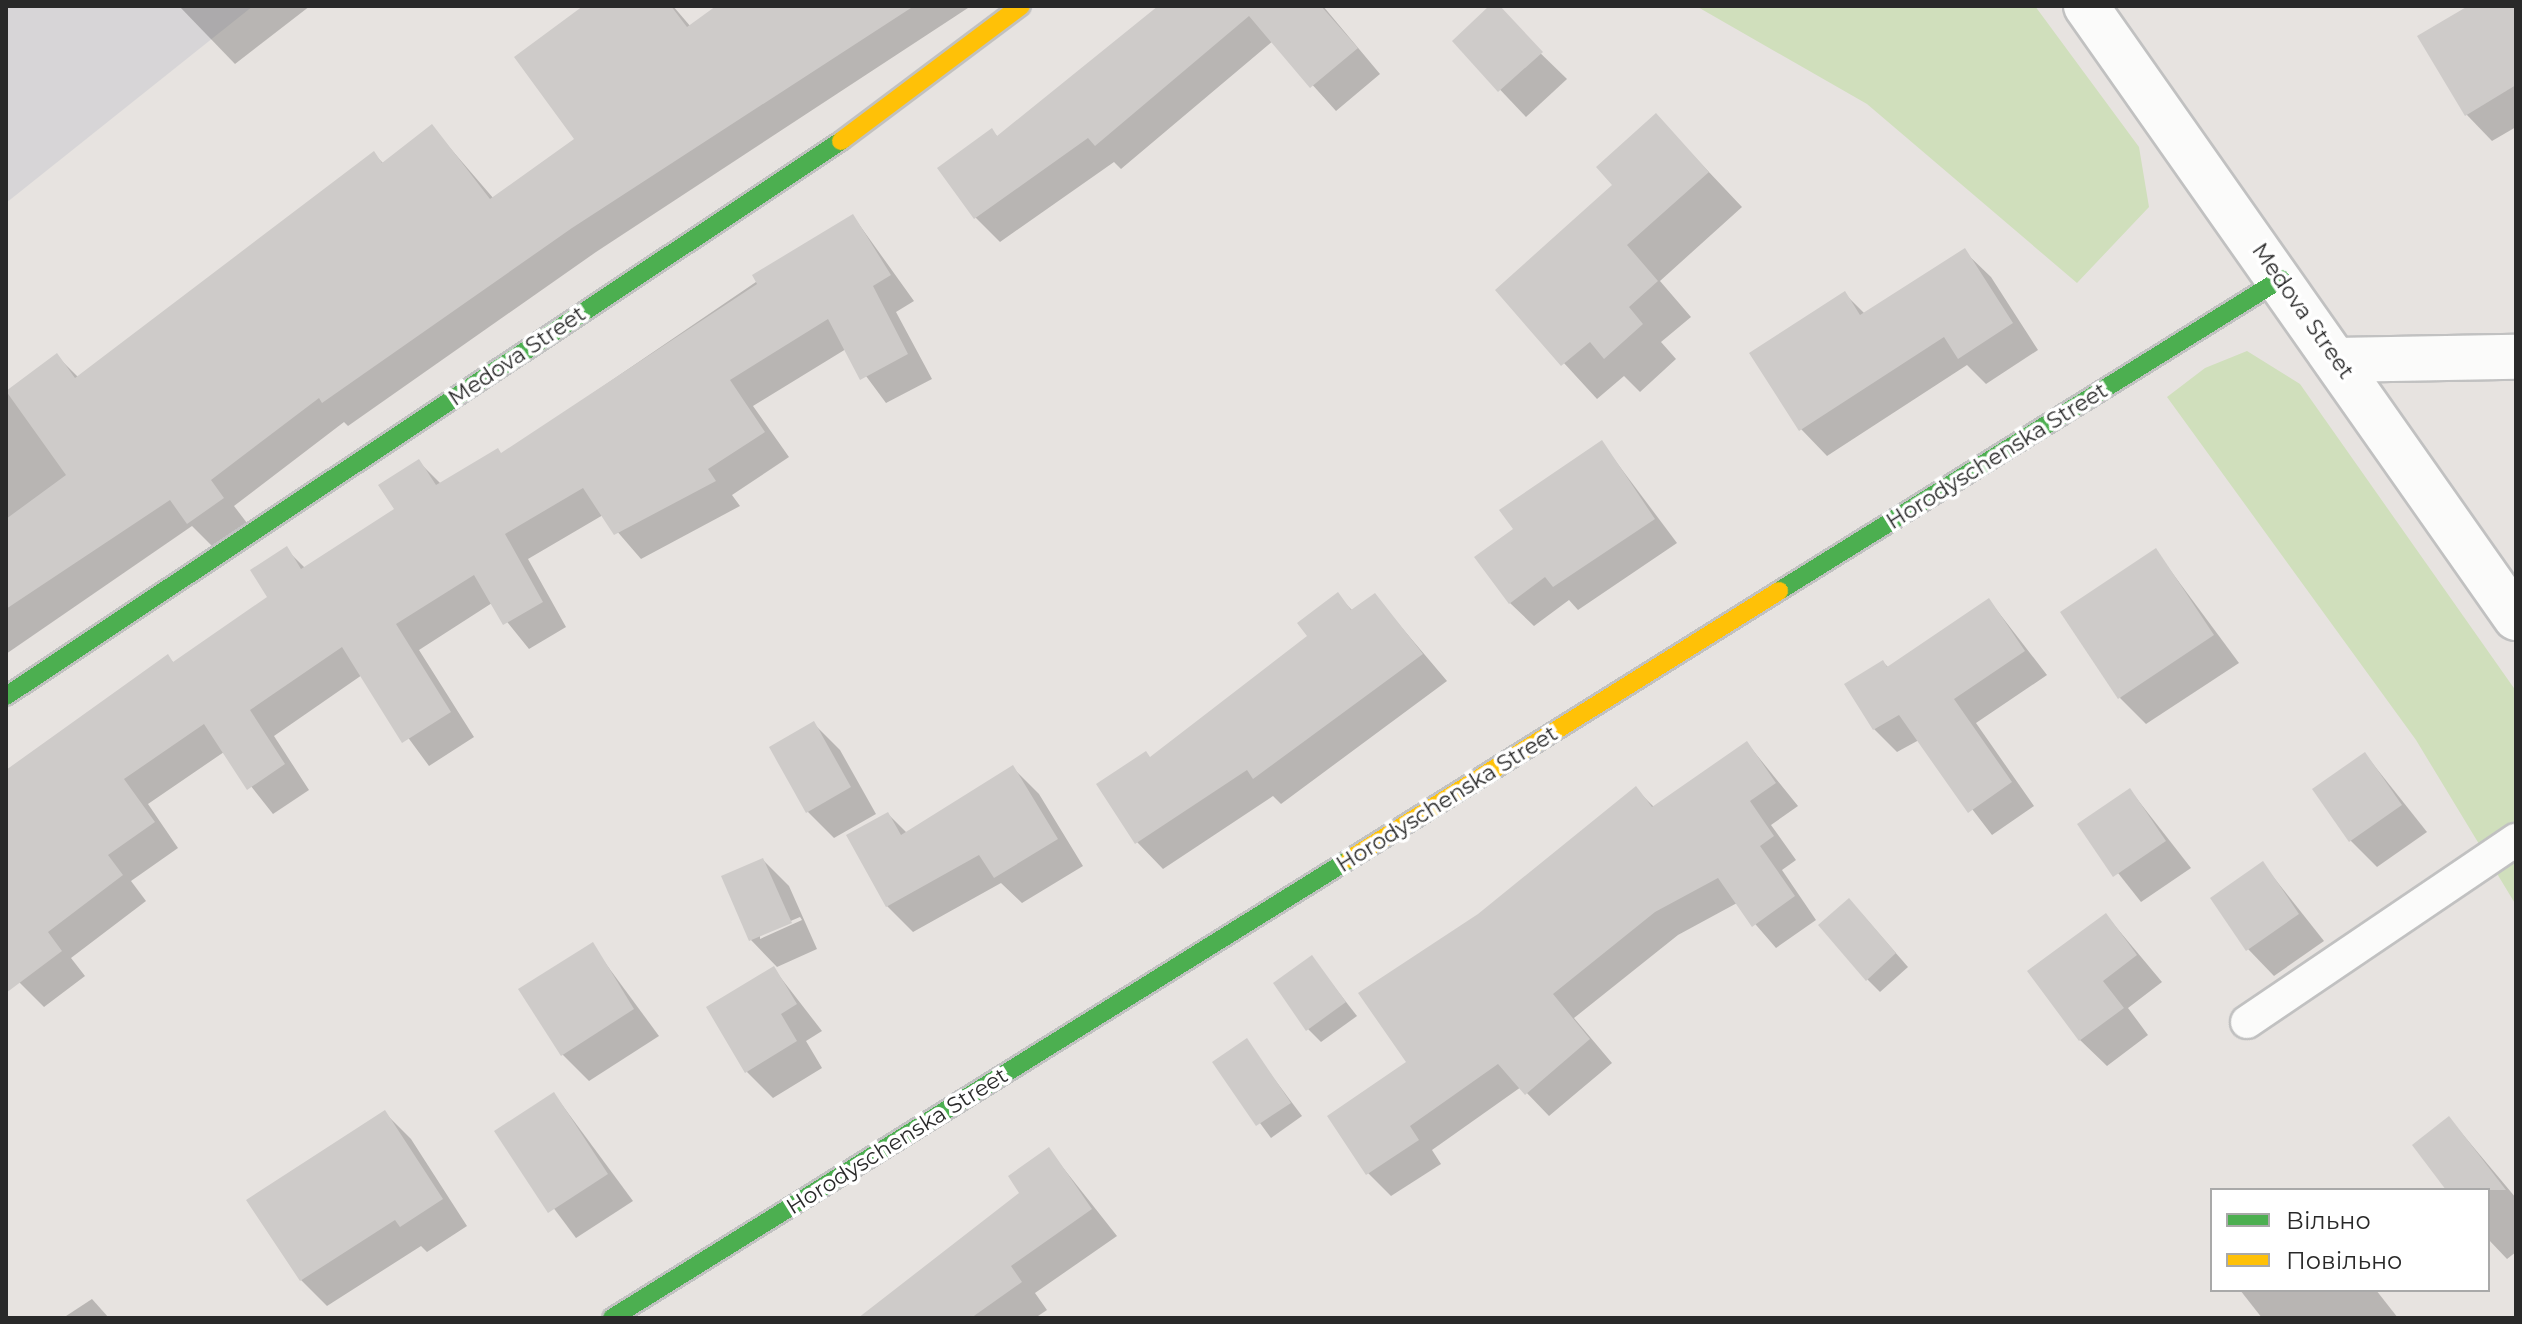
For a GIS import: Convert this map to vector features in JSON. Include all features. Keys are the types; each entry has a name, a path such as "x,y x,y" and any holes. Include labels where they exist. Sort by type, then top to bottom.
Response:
{"street":[{"name":"Medova Street","path":"6,696 850,135 1021,6"},
{"name":"Medova Street","path":"2086,6 2281,279 2516,618"},
{"name":"Horodyschenska Street","path":"612,1318 2281,279"},
{"path":"2336,360 2516,357"}],"lane":[{"path":"2247,1022 2516,840"}],"shaded area":[{"path":"6,6 253,6 6,203"}],"green space":[{"path":"1696,6 2035,6 2139,147 2149,207 2077,283 1867,104"},
{"path":"2247,351 2300,384 2516,691 2516,905 2416,740 2167,397 2205,368"}],"building":[{"path":"583,6 671,6 687,27 716,6 914,6 572,228 322,403 319,398 211,480 224,498 187,524 170,500 6,609 6,519 66,475 6,391 57,353 75,378 374,151 382,163 432,124 490,199 574,139 514,57"},
{"path":"1158,6 1321,6 1358,48 1310,88 1249,16 1095,146 1088,138 974,219 937,168 992,128 997,136"},
{"path":"1489,6 1500,6 1543,52 1498,92 1452,41"},
{"path":"2468,6 2516,6 2516,85 2465,116 2417,36"},
{"path":"1656,113 1709,172 1627,245 1658,281 1629,307 1643,324 1604,359 1590,342 1561,366 1495,290 1612,185 1596,167"},
{"path":"853,214 891,275 873,286 908,354 860,380 828,319 730,380 765,432 708,469 716,481 614,535 583,488 505,534 543,602 503,625 474,575 396,624 451,712 402,743 342,647 250,710 285,764 247,790 204,724 124,779 155,822 108,855 123,875 48,932 62,951 6,993 6,770 168,654 173,662 267,597 250,570 287,546 301,569 394,509 378,485 419,459 436,485 498,448 501,453 757,284 752,275"},
{"path":"1965,248 2013,323 1958,359 1944,337 1799,431 1749,353 1845,291 1860,315"},
{"path":"1602,440 1655,519 1553,587 1545,577 1509,604 1474,557 1513,529 1499,510"},
{"path":"2156,548 2214,635 2118,699 2060,612"},
{"path":"1338,592 1351,610 1375,593 1423,654 1253,779 1247,770 1135,844 1096,784 1146,751 1150,757 1307,636 1297,623"},
{"path":"1989,598 2025,651 1954,699 2012,782 1968,813 1899,715 1873,730 1844,684 1883,660 1887,667"},
{"path":"814,721 851,787 806,813 769,747"},
{"path":"1747,741 1776,783 1750,801 1774,836 1760,846 1795,896 1752,927 1718,878 1655,912 1553,994 1590,1039 1525,1095 1498,1064 1410,1126 1419,1140 1366,1175 1327,1116 1406,1062 1358,993 1478,914 1636,786 1652,807"},
{"path":"2365,752 2402,805 2349,842 2312,789"},
{"path":"1013,765 1058,839 994,878 979,855 886,907 846,835 888,812 901,835"},
{"path":"2130,788 2166,841 2113,877 2077,824"},
{"path":"763,858 792,923 749,941 721,876"},
{"path":"2263,861 2299,914 2246,951 2210,898"},
{"path":"1849,898 1896,953 1866,981 1818,925"},
{"path":"2106,913 2137,955 2103,981 2124,1008 2079,1041 2027,971"},
{"path":"593,942 634,1009 561,1056 518,989"},
{"path":"1312,955 1346,1002 1306,1031 1273,983"},
{"path":"774,966 797,1004 781,1014 797,1041 745,1073 706,1007"},
{"path":"1247,1038 1291,1103 1256,1126 1212,1062"},
{"path":"554,1092 608,1174 548,1213 494,1131"},
{"path":"385,1110 443,1199 400,1227 395,1220 300,1281 246,1200"},
{"path":"2449,1116 2506,1190 2444,1188 2412,1145"},
{"path":"1049,1147 1092,1209 1011,1266 1022,1282 971,1318 858,1318 1019,1193 1008,1176"}],"traffic: fast":[{"path":"6,696 841,141"},
{"path":"1779,591 2281,279"},
{"path":"612,1318 1350,859"}],"traffic: slow":[{"path":"841,141 1021,6"},
{"path":"1350,859 1779,591"}]}
